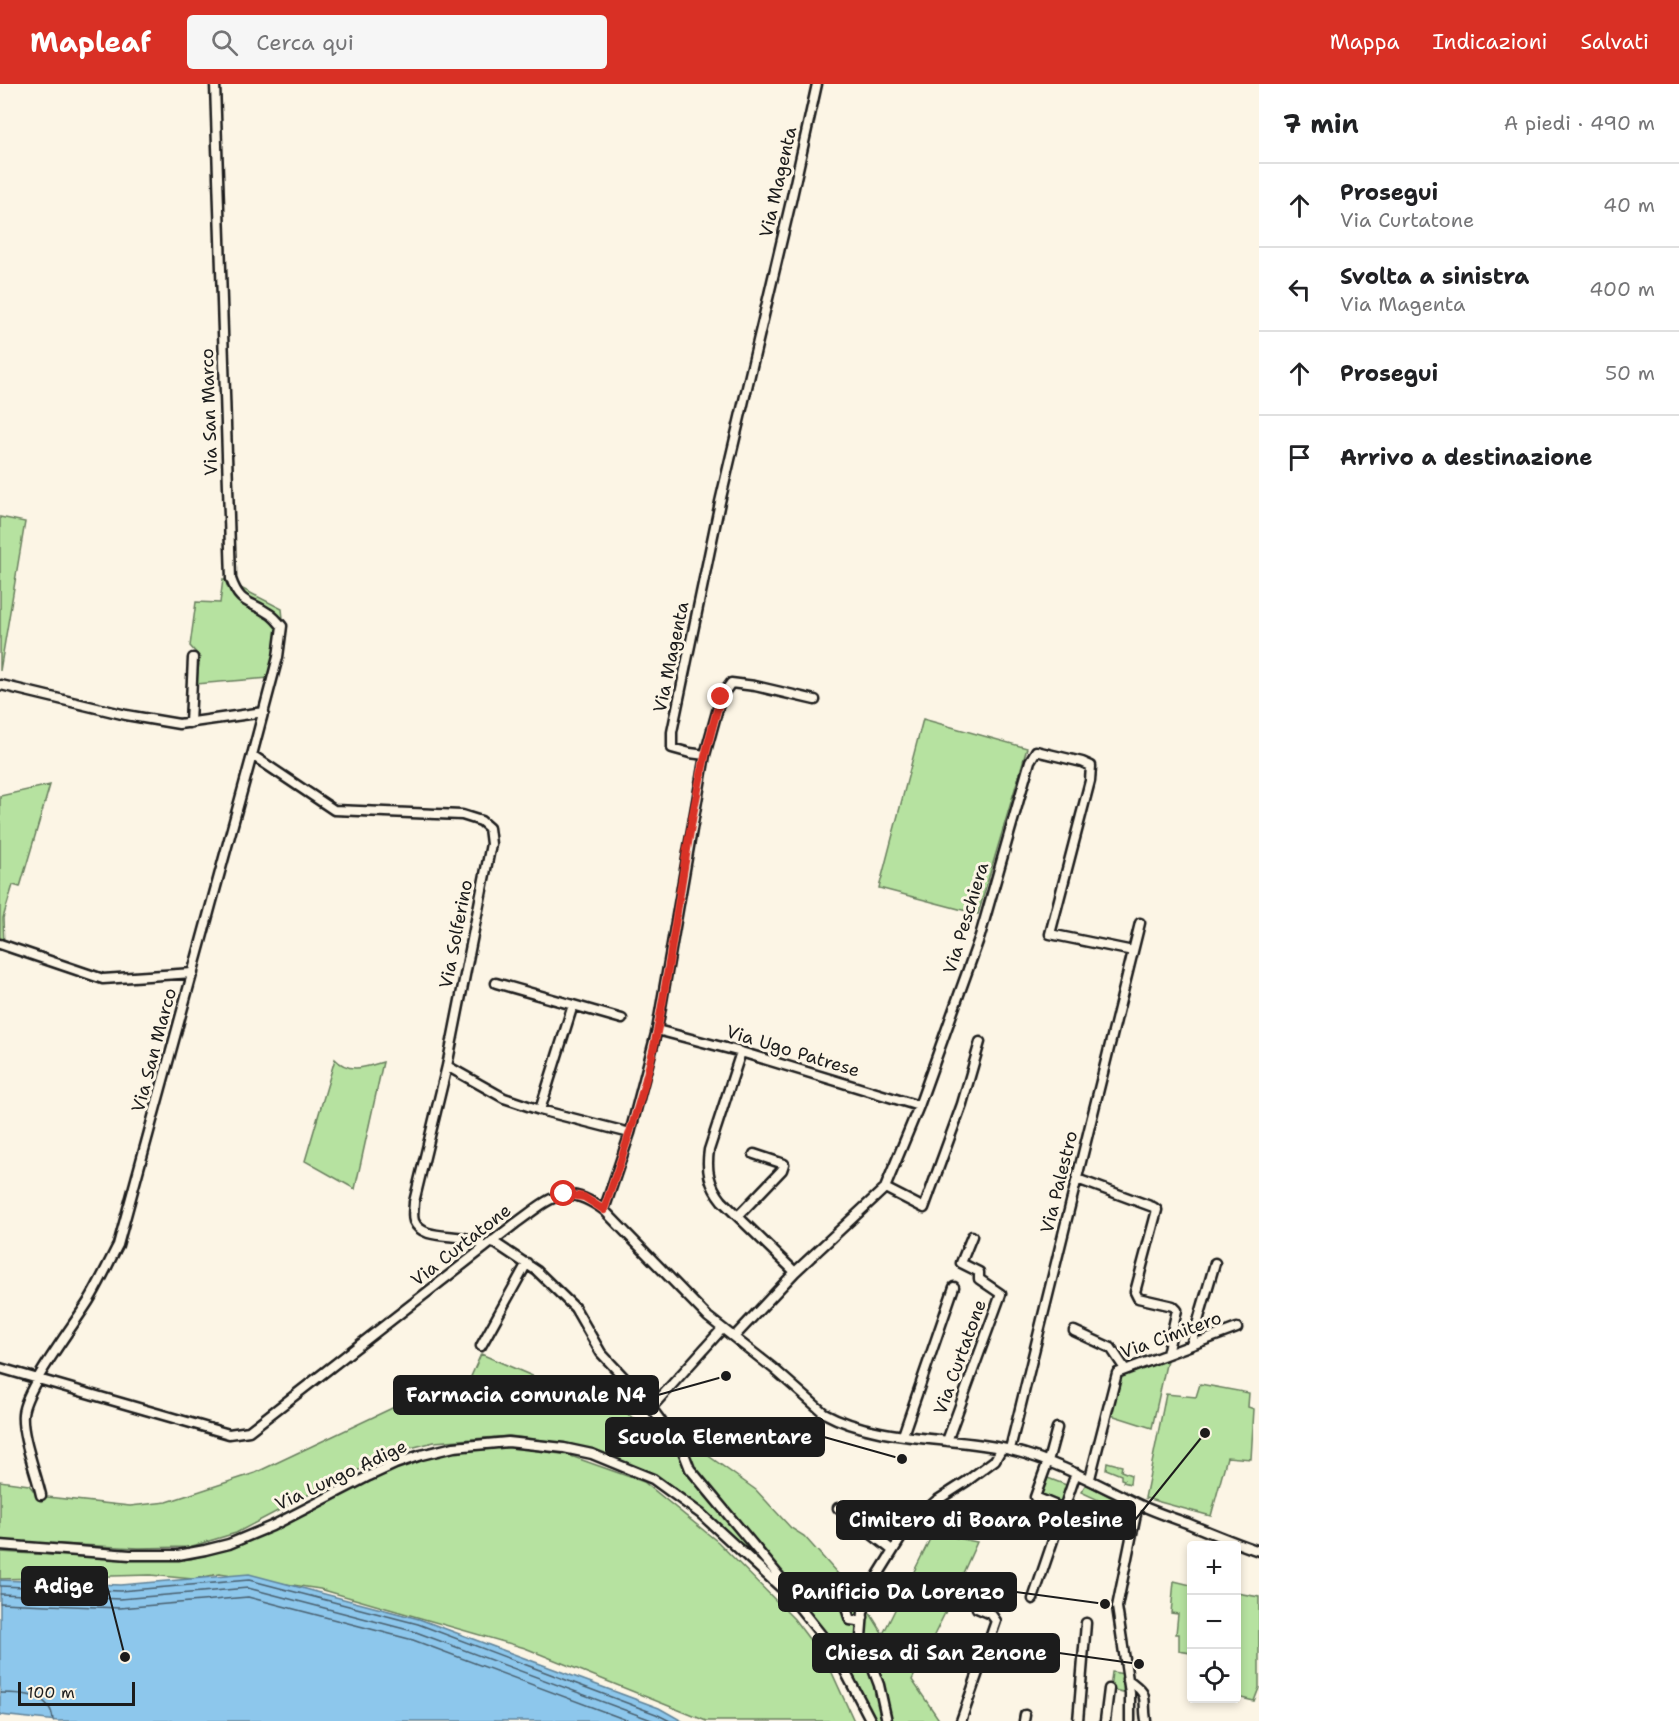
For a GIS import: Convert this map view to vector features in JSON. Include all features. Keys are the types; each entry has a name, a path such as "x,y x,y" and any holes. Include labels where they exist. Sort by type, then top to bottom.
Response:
{"street":[{"name":"Via San Marco","path":"42,1495 23,1421 25,1404 89,1300 118,1245 264,712 278,657 282,626 269,613 250,604 236,593 231,579 215,84"},
{"name":"Via Magenta","path":"705,755 672,748 672,732 720,502 817,84"},
{"path":"190,723 193,658"},
{"path":"604,1210 630,1133 657,1030 705,755 721,697 731,683 755,686 815,700"},
{"path":"1,685 126,715 180,724 264,712"},
{"name":"Via Peschiera","path":"734,1337 795,1272 885,1188 919,1106 980,936 1030,761 1036,752 1091,766 1090,781 1050,934 1133,951"},
{"name":"Via Solferino","path":"252,755 334,810 462,815 481,821 489,828 491,844 447,1066 414,1202 413,1218 422,1230 475,1240 484,1248"},
{"name":"Via Palestro","path":"1006,1449 1077,1179 1140,923"},
{"path":"0,944 104,979 193,973"},
{"path":"496,983 622,1019"},
{"path":"540,1110 573,1005"},
{"name":"Via Ugo Patrese","path":"657,1030 741,1052 919,1106"},
{"path":"885,1188 924,1208 962,1104 980,1042"},
{"path":"741,1052 709,1150 707,1163 709,1177 715,1192 795,1272"},
{"path":"447,1066 504,1098 540,1110 630,1133"},
{"path":"738,1216 782,1170 784,1164 754,1154"},
{"path":"1077,1179 1157,1210 1135,1292 1138,1298 1173,1306 1177,1310 1167,1354"},
{"name":"Via Curtatone","path":"0,1368 229,1434 249,1431 492,1241 539,1207 558,1196 571,1194 584,1197 604,1210 722,1329 773,1368 824,1413 856,1426 1006,1449 1048,1461 1090,1478 1138,1504 1259,1551"},
{"name":"Via Curtatone","path":"947,1441 1001,1294 979,1279 980,1272 961,1263 972,1236"},
{"path":"492,1241 527,1263 575,1308 601,1353 651,1408 683,1451 690,1469 784,1582 791,1597"},
{"path":"481,1346 527,1263"},
{"path":"1191,1345 1215,1263"},
{"name":"Via Curtatone","path":"903,1435 954,1287"},
{"name":"Via Cimitero","path":"1090,1478 1117,1372 1237,1328"},
{"path":"651,1408 722,1329"},
{"path":"1074,1331 1111,1348 1125,1370"},
{"path":"1057,1428 1035,1497 1064,1509"},
{"name":"Via Lungo Adige","path":"0,1545 178,1555 228,1544 272,1526 395,1464 454,1447 508,1442 564,1448 592,1454 653,1479 701,1514 791,1597 835,1652 871,1721"},
{"path":"887,1721 879,1686 861,1637 863,1617 873,1583 909,1525 936,1501 967,1481 1006,1449"},
{"path":"1033,1599 1076,1473"},
{"path":"1130,1721 1128,1679 1117,1607 1138,1504"},
{"path":"838,1508 892,1550"},
{"path":"863,1617 857,1621 850,1620 847,1611 852,1603 869,1595"},
{"path":"961,1721 996,1621 991,1614 976,1608"},
{"path":"1078,1721 1086,1623"},
{"path":"1128,1679 1140,1688 1145,1696 1146,1721"},
{"path":"1105,1721 1109,1689"}],"green space":[{"path":"0,517 25,522 0,671"},
{"path":"223,579 282,609 284,628 270,678 196,684 200,657 190,646 196,602 220,603"},
{"path":"923,719 1027,748 978,914 879,888"},
{"path":"50,785 20,887 13,885 3,918 4,948 0,947 0,796"},
{"path":"335,1059 340,1064 352,1068 383,1062 355,1189 305,1161"},
{"path":"481,1354 537,1378 533,1386 584,1394 649,1425 682,1437 756,1490 791,1528 804,1536 863,1602 883,1634 933,1533 977,1542 912,1680 940,1721 867,1721 838,1658 803,1611 726,1533 649,1472 571,1444 510,1436 434,1442 395,1452 236,1533 189,1547 139,1548 0,1541 0,1481 29,1485 38,1496 130,1506 167,1502 255,1473 426,1392 469,1381"},
{"path":"1167,1360 1152,1428 1111,1415 1118,1382 1122,1376"},
{"path":"1200,1384 1249,1393 1248,1407 1254,1409 1251,1459 1227,1457 1211,1516 1145,1498 1166,1394 1196,1397"},
{"path":"510,1447 568,1455 644,1482 718,1542 794,1619 828,1664 854,1721 706,1721 525,1648 320,1589 219,1574 193,1579 150,1575 0,1579 0,1552 139,1560 191,1559 240,1544 398,1463 436,1454"},
{"path":"1107,1462 1122,1466 1121,1471 1131,1475 1130,1484 1123,1482 1121,1475 1106,1469"},
{"path":"1045,1477 1069,1486 1062,1503 1039,1494"},
{"path":"1086,1484 1130,1507 1128,1528 1121,1525 1122,1511 1081,1492"},
{"path":"1174,1581 1187,1584 1187,1652 1179,1651 1179,1634 1176,1634 1178,1614 1171,1613"},
{"path":"1241,1594 1259,1597 1259,1688 1254,1701 1241,1698"},
{"path":"1112,1672 1124,1674 1123,1692 1110,1689"}],"water":[{"path":"249,1574 419,1619 659,1708 682,1721 58,1721 0,1715 0,1580 120,1585"}],"place":[{"name":"Farmacia comunale N4","path":"726,1376"},
{"name":"Cimitero di Boara Polesine","path":"1205,1433"},
{"name":"Scuola Elementare","path":"902,1459"},
{"name":"Panificio Da Lorenzo","path":"1105,1604"},
{"name":"Adige","path":"125,1657"},
{"name":"Chiesa di San Zenone","path":"1139,1664"}],"route":[{"path":"564,1194 584,1197 604,1210 630,1133 657,1030 694,809 705,755 721,697"}]}
